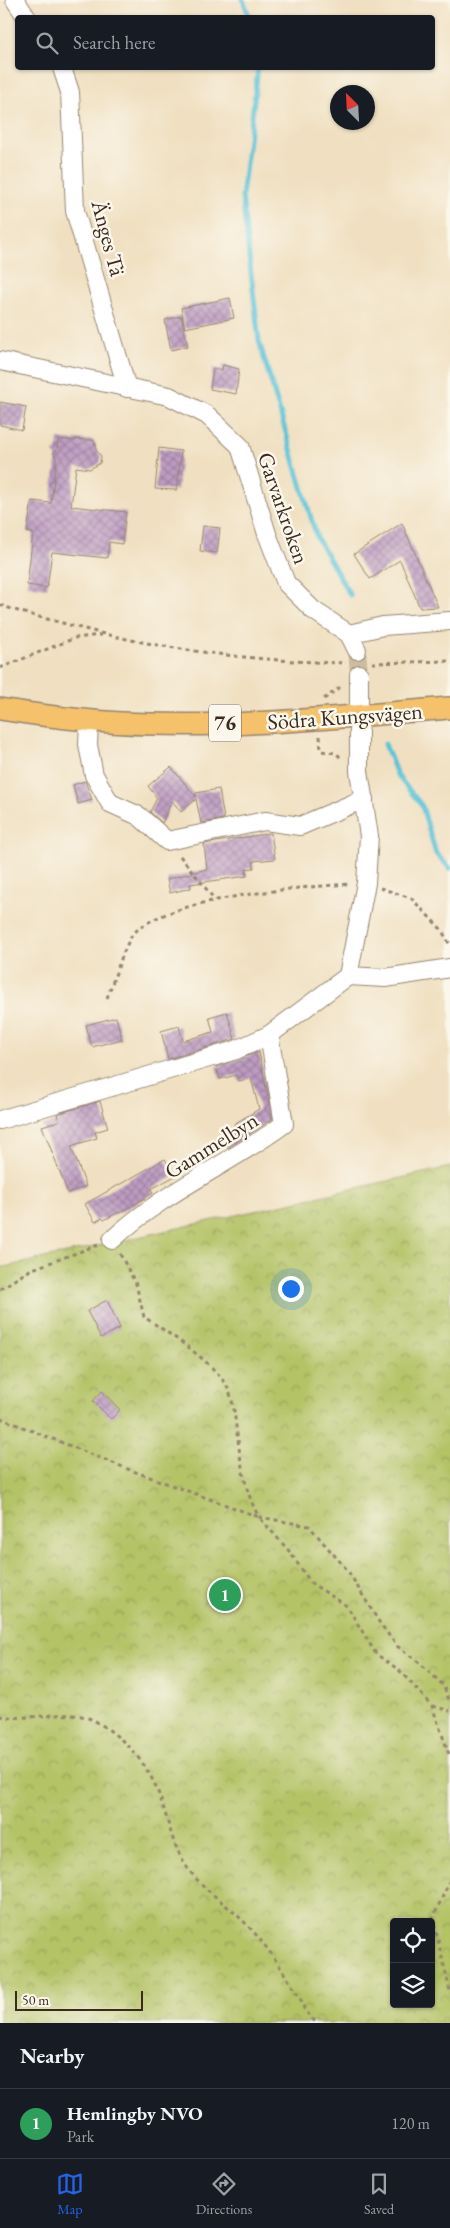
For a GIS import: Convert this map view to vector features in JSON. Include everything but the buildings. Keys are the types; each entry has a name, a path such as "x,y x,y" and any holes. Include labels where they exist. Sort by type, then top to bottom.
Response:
{"main road":[{"name":"Södra Kungsvägen","path":"0,709 89,721 198,724 319,719 450,708"}],"street":[{"path":"15,0 25,15"},
{"name":"Änges Tä","path":"63,70 70,92 75,211 127,388"},
{"name":"Garvarkroken","path":"0,361 169,396 207,415 240,446 267,534 286,583 313,610 350,634"},
{"path":"348,976 366,883 370,836 360,779 356,666 350,634 382,626 450,621"},
{"path":"89,721 88,745 94,775 110,804 139,816 167,841 265,821 300,826 364,799"},
{"path":"0,1120 236,1050 269,1034 348,976 385,978 450,968"},
{"name":"Gammelbyn","path":"112,1240 125,1227 173,1195 260,1143 284,1124 269,1034"}],"path":[{"path":"0,605 104,635 175,648 247,657 356,666 450,661"},
{"path":"0,668 75,638 104,635"},
{"path":"356,666 343,686 319,701 319,719 321,751 336,753 360,779"},
{"path":"167,841 215,900"},
{"path":"107,998 131,937 147,922 172,912 215,900 310,886 366,883 411,898 441,929 450,945"},
{"path":"0,1288 30,1270 112,1240 136,1284 144,1317 171,1334 219,1374 229,1391 252,1505 259,1517 289,1551 311,1583 347,1606 376,1654 399,1670 432,1706 450,1757"},
{"path":"0,1418 133,1471 259,1517 309,1526 348,1571 378,1622 397,1646 421,1664 443,1685 450,1702"},
{"path":"432,1706 450,1711"},
{"path":"0,1716 13,1718 83,1715 103,1726 134,1752 145,1765 158,1792 175,1845 191,1873 209,1892 239,1916 266,1946 302,2002 304,2010 316,2023"},
{"path":"450,1880 433,1918 450,1991"}],"green space":[{"path":"450,1167 450,2023 0,2023 0,1268"}],"waterway":[{"path":"243,0 249,15"},
{"path":"258,70 242,196 259,341 317,538 350,595"},
{"path":"385,744 397,775 422,806 436,854 450,868"}],"tunnel":[{"path":"357,650 359,674"}],"place":[{"name":"Hemlingby NVO","path":"225,1595"}]}
